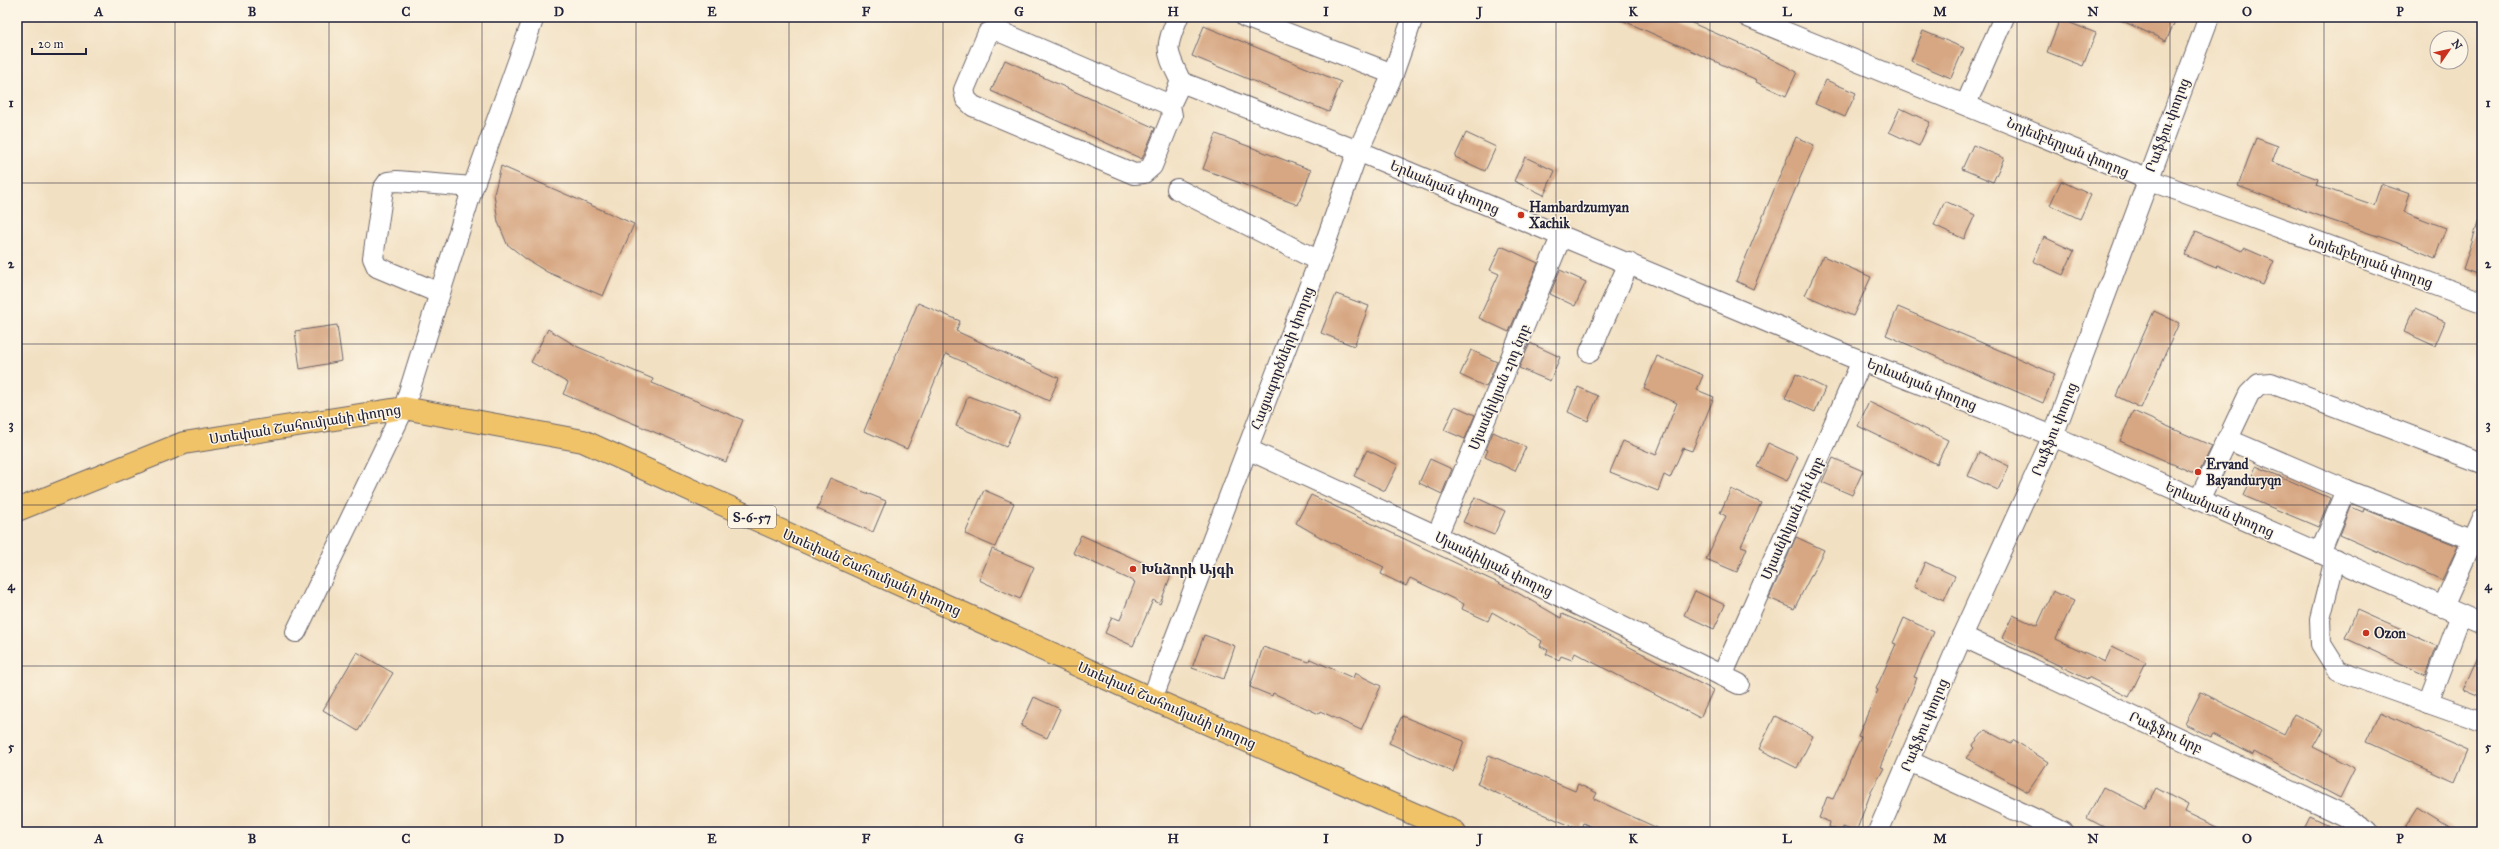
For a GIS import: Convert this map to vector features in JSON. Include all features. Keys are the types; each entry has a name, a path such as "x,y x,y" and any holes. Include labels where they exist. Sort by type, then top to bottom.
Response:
{"main road":[{"name":"Ստեփան Շահումյանի փողոց","path":"17,510 184,443 404,408 583,440 1152,699 1455,832"}],"street":[{"path":"296,632 404,408 473,187 534,17"},
{"path":"1170,105 996,30 988,33 964,90 966,99 973,106 1134,174 1144,173 1152,166 1172,116 1170,105 1181,82 1167,52 1178,17"},
{"path":"1244,17 1393,74"},
{"name":"Հացագործների փողոց","path":"1152,699 1319,261 1358,151 1393,74 1413,17"},
{"name":"Նոյեմբերյան փողոց","path":"1748,17 1966,104 2147,179 2482,302"},
{"path":"1966,104 2004,17"},
{"name":"Րաֆֆու փողոց","path":"1878,832 1962,636 2053,436 2147,179 2209,17"},
{"name":"Երևանյան փողոց","path":"1181,82 1358,151 1561,237 1629,262 1862,361 2053,436 2482,624"},
{"path":"439,293 377,267 373,258 383,189 388,182 397,181 473,187"},
{"path":"1177,189 1319,261"},
{"name":"Մյասնիկյան 2րդ նրբ","path":"1437,536 1561,237"},
{"path":"1590,352 1629,262"},
{"name":"Մյասնիկյան 1ին նրբ","path":"1731,680 1862,361"},
{"path":"2199,500 2249,394 2259,384 2271,383 2482,464"},
{"path":"2228,439 2346,490 2477,542"},
{"name":"Մյասնիկյան փողոց","path":"1247,449 1437,536 1731,680"},
{"path":"2346,490 2327,556 2320,620 2321,644 2338,671 2482,722"},
{"path":"2443,607 2477,542 2482,518"},
{"path":"2428,703 2461,615"},
{"name":"Րաֆֆու նրբ","path":"1962,636 2344,816 2368,832"},
{"path":"1909,761 2063,832"}],"building":[{"path":"1615,17 1678,17 1752,49 1797,72 1786,96 1756,82 1757,80"},
{"path":"2114,17 2177,17 2166,41"},
{"path":"2060,19 2096,33 2083,66 2047,52"},
{"path":"1204,26 1341,82 1329,112 1192,56"},
{"path":"1923,31 1964,48 1951,78 1911,61"},
{"path":"1005,60 1155,128 1142,159 991,91"},
{"path":"1826,80 1856,93 1845,117 1815,104"},
{"path":"1900,108 1930,122 1919,146 1889,132"},
{"path":"1466,133 1496,147 1485,171 1455,157"},
{"path":"1216,134 1311,170 1298,205 1203,169"},
{"path":"1796,137 1814,145 1753,289 1736,281"},
{"path":"2256,138 2278,146 2272,162 2318,179 2316,185 2374,205 2381,184 2410,194 2404,212 2446,228 2435,258 2407,246 2327,219 2238,186"},
{"path":"1973,145 2004,158 1993,182 1962,169"},
{"path":"1525,157 1555,171 1544,195 1514,181"},
{"path":"501,166 634,224 603,296 547,272 526,259 507,244 498,222 494,194"},
{"path":"2061,181 2091,195 2080,219 2050,205"},
{"path":"1945,201 1975,215 1964,239 1934,225"},
{"path":"2479,220 2482,220 2482,276 2463,269"},
{"path":"2196,231 2242,251 2244,248 2274,261 2263,285 2217,265 2216,268 2185,255"},
{"path":"2044,237 2074,251 2063,275 2033,261"},
{"path":"1501,246 1538,263 1509,332 1479,318 1499,274 1490,270"},
{"path":"1823,256 1871,277 1853,316 1805,295"},
{"path":"1560,270 1586,282 1575,306 1550,294"},
{"path":"1336,294 1369,306 1354,346 1321,333"},
{"path":"918,303 960,321 956,331 1059,378 1049,401 946,354 907,449 864,431"},
{"path":"1898,307 2055,374 2043,403 1886,335"},
{"path":"2415,308 2445,322 2435,346 2404,332"},
{"path":"2154,311 2179,323 2141,408 2116,396"},
{"path":"337,325 342,361 300,369 295,331"},
{"path":"548,329 578,347 653,379 652,383 743,420 726,462 563,394 568,383 531,362"},
{"path":"1530,343 1560,357 1550,381 1519,368"},
{"path":"1471,350 1497,362 1486,387 1460,375"},
{"path":"1657,356 1703,375 1697,390 1714,397 1692,451 1683,448 1670,478 1664,475 1658,491 1610,472 1623,441 1656,455 1677,403 1644,389"},
{"path":"1796,374 1825,388 1815,412 1785,398"},
{"path":"1578,387 1598,396 1588,421 1568,412"},
{"path":"968,396 1020,415 1006,447 956,426"},
{"path":"1869,402 1948,440 1937,464 1858,426"},
{"path":"1455,406 1475,415 1465,439 1444,430"},
{"path":"2133,411 2212,446 2198,475 2120,441"},
{"path":"1493,432 1526,447 1515,471 1485,457 1488,450 1486,449"},
{"path":"1768,443 1798,457 1787,481 1757,467"},
{"path":"1367,450 1398,465 1385,491 1354,476"},
{"path":"1979,452 2009,466 1998,490 1968,476"},
{"path":"1833,458 1863,471 1852,495 1822,482"},
{"path":"1430,459 1452,469 1442,494 1419,483"},
{"path":"2256,466 2330,498 2318,527 2244,496"},
{"path":"830,478 886,501 873,532 817,509"},
{"path":"1731,489 1761,503 1741,546 1747,548 1737,572 1706,559 1726,516 1720,513"},
{"path":"984,490 1014,503 995,547 965,534"},
{"path":"1311,495 1511,589 1561,618 1562,614 1587,625 1713,690 1700,718 1575,653 1572,660 1561,656 1559,660 1546,654 1548,650 1540,646 1542,641 1492,612 1488,621 1462,609 1464,604 1410,578 1406,586 1381,574 1384,567 1320,537 1296,523"},
{"path":"1475,497 1505,511 1494,535 1463,522"},
{"path":"2351,507 2363,512 2364,509 2458,546 2442,580 2340,535"},
{"path":"1081,535 1171,575 1160,604 1153,600 1133,646 1105,633 1112,617 1120,620 1135,582 1073,553"},
{"path":"1796,537 1824,550 1794,609 1769,598"},
{"path":"992,549 1034,567 1020,599 979,580"},
{"path":"1925,562 1955,576 1944,600 1914,587"},
{"path":"1695,591 1725,605 1714,629 1684,615"},
{"path":"2053,591 2074,601 2056,639 2105,662 2112,646 2146,662 2129,697 2088,677 2087,679 2002,638 2013,615 2037,626"},
{"path":"2357,610 2437,646 2426,675 2345,638"},
{"path":"1904,618 1934,632 1914,677 1917,678 1880,767 1884,768 1871,792 1856,832 1843,827 1842,832 1829,827 1830,822 1819,818 1827,797 1833,799 1861,737 1858,736 1878,690 1876,689 1896,644 1893,643"},
{"path":"1204,635 1235,646 1224,679 1192,668"},
{"path":"1263,647 1309,662 1310,659 1353,678 1355,673 1381,686 1361,730 1320,711 1319,714 1273,693 1272,696 1250,687"},
{"path":"2482,647 2482,698 2463,690"},
{"path":"357,652 393,673 358,731 323,710"},
{"path":"2201,692 2284,734 2294,714 2323,729 2313,747 2355,768 2340,798 2254,752 2253,755 2213,734 2211,737 2185,724"},
{"path":"1034,697 1060,709 1047,738 1021,726"},
{"path":"2380,712 2468,751 2455,782 2366,742"},
{"path":"1402,716 1464,741 1453,772 1389,743"},
{"path":"1775,716 1813,736 1797,768 1759,749"},
{"path":"1985,730 2011,744 2014,740 2048,762 2028,792 1966,758 1974,748 1972,746"},
{"path":"1489,755 1575,791 1578,784 1597,793 1594,799 1666,832 1603,832 1583,823 1580,830 1477,784"},
{"path":"2103,787 2145,808 2156,788 2188,805 2185,812 2227,832 2113,832 2087,818"},
{"path":"2418,807 2458,832 2402,832"},
{"path":"2309,816 2343,832 2301,832"}],"place":[{"name":"Hambardzumyan Xachik","path":"1521,215"},
{"name":"Ervand Bayanduryqn","path":"2198,472"},
{"name":"Խնձորի Այգի","path":"1133,569"},
{"name":"Ozon","path":"2366,633"}]}
